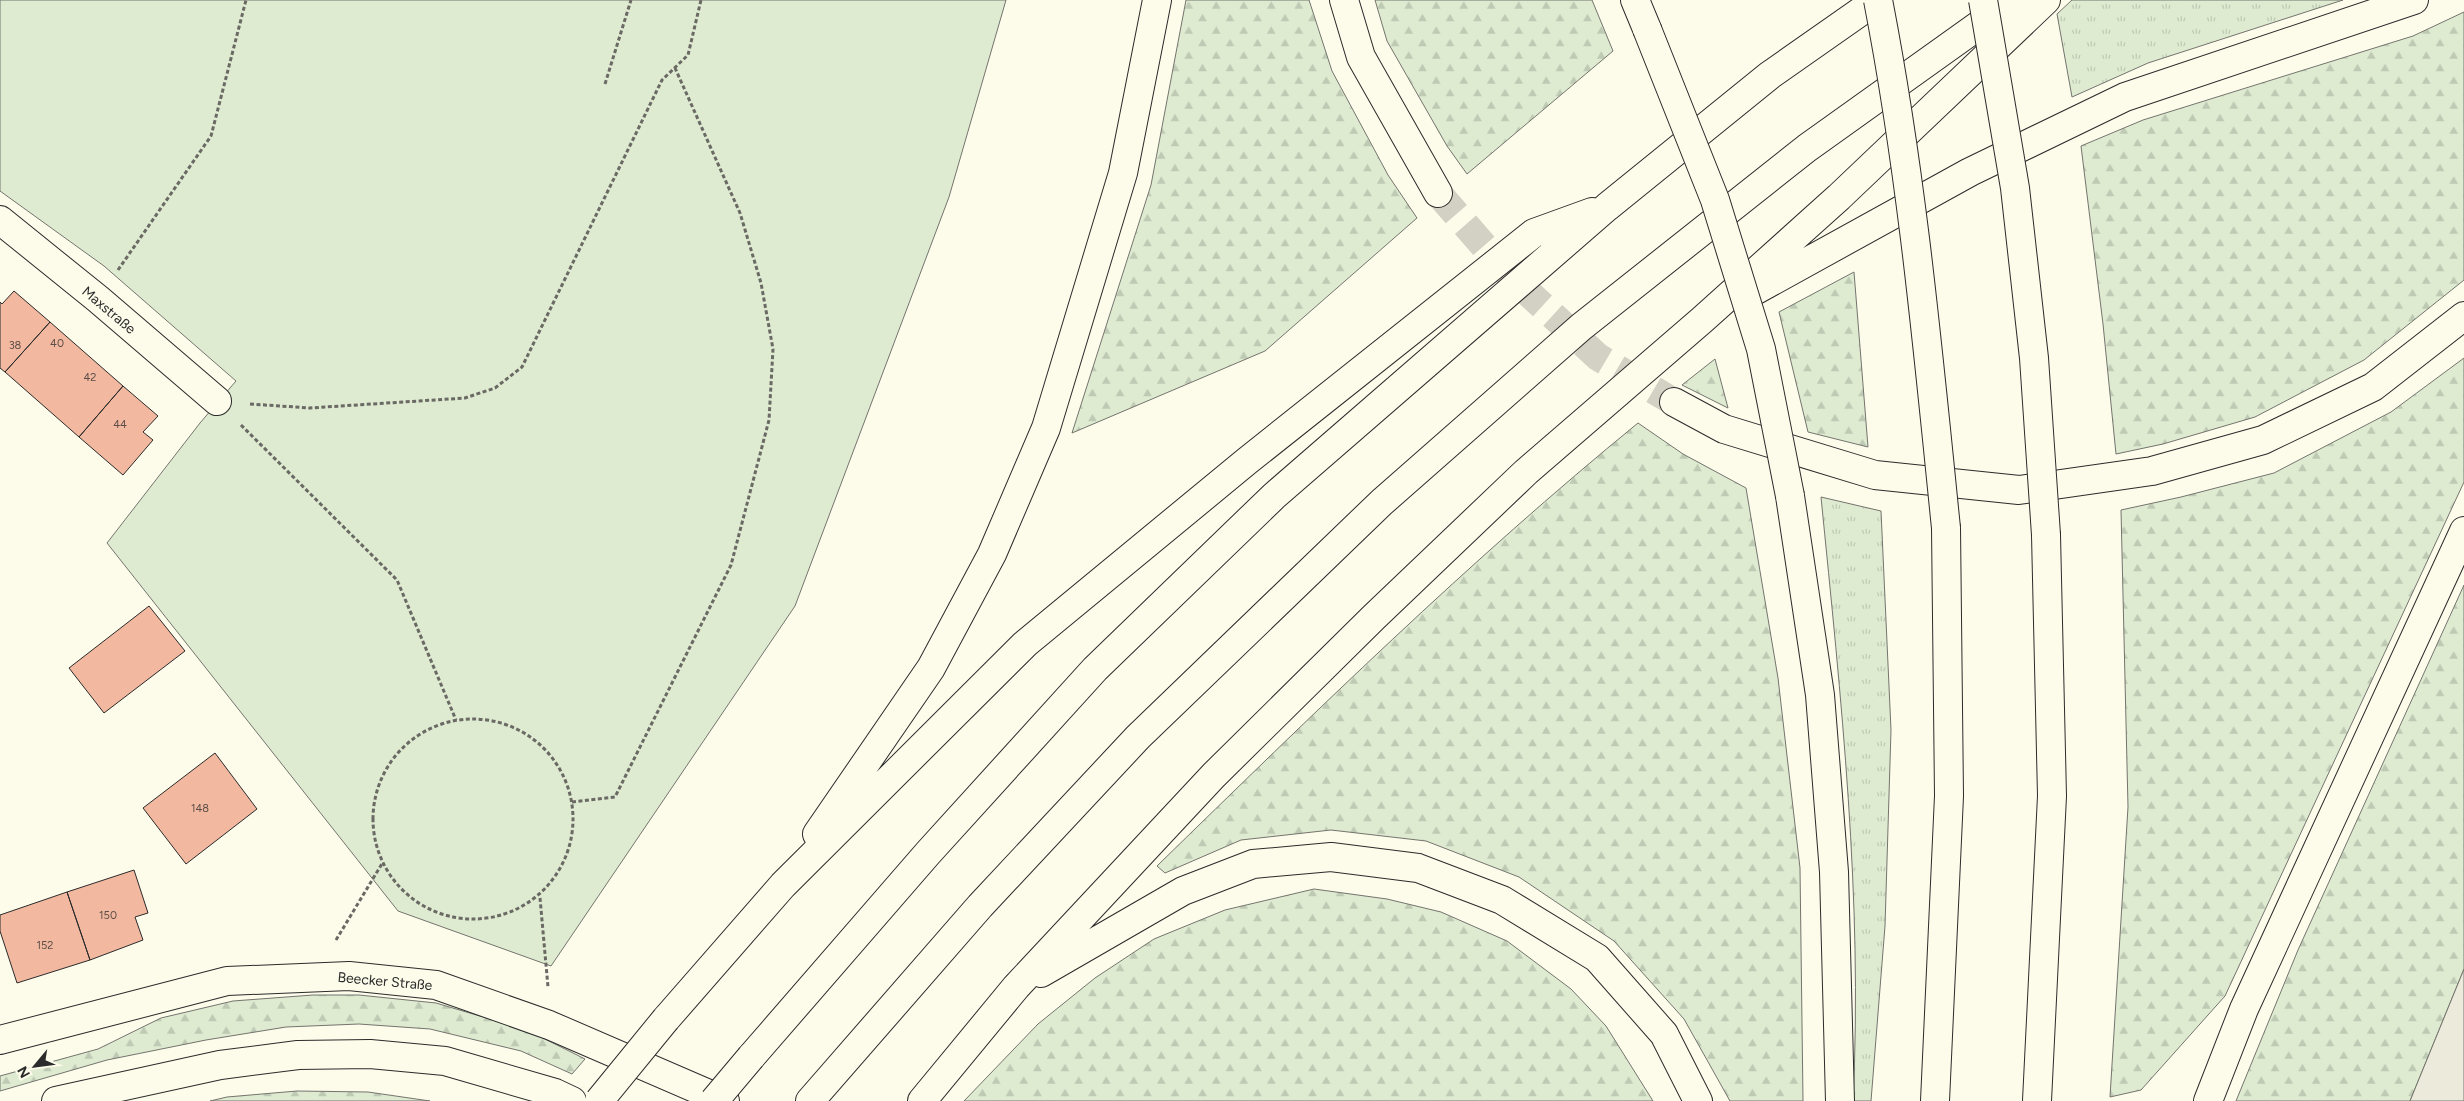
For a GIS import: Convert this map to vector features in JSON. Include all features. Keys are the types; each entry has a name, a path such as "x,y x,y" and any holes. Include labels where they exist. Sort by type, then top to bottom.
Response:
{"main road":[{"path":"783,885 931,668 992,554 1046,428 1123,173 1157,0"},
{"path":"1344,0 1361,57 1438,193"},
{"path":"1635,0 1715,200 1761,349 1790,496 1820,695 1834,872 1840,1101"},
{"path":"714,1101 928,853 1094,670 1274,496 1607,207 1770,75 1878,0 1897,100 1920,264 1946,528 1949,796 1935,1101"},
{"path":"1983,0 2015,188 2034,358 2046,535 2052,796 2038,1101"},
{"path":"815,1095 980,906 1138,737 1382,502 1581,327 1627,290 1807,148 2014,0"},
{"path":"922,1101 1016,987 1214,775 1374,617 1526,472 1702,320 1839,197 2046,0"},
{"path":"1702,320 1970,172 2126,97 2414,0"},
{"path":"599,1101 666,1019 783,885 1025,644 1201,499 1534,233 1607,207"},
{"name":"Maxstraße","path":"0,220 98,299 217,401"},
{"path":"1674,402 1724,429 1875,475 2019,490 2152,471 2263,440 2373,387 2464,316"},
{"path":"2208,1101 2244,1009 2464,532"},
{"path":"1016,987 1182,891 1253,864 1332,858 1418,868 1502,900 1597,958 1664,1034 1698,1101"},
{"name":"Beecker Straße","path":"0,1040 227,981 349,976 436,985 549,1025 725,1101"},
{"path":"56,1101 220,1065 298,1055 370,1054 445,1061 555,1093 572,1101"}],"path":[{"path":"98,299 211,136 246,0"},
{"path":"605,84 631,0"},
{"path":"217,401 310,408 465,398 495,388 522,367 662,80 688,55 700,0"},
{"path":"572,802 615,797 731,565 769,420 773,349 762,283 740,213 675,68"},
{"path":"217,401 397,580 456,720"},
{"path":"471,718 500,722 525,733 548,751 564,775 572,802 573,831 566,859 540,898 504,915 476,920 447,916 421,905 399,886 383,862 374,835 374,806 381,779 396,754 417,735 443,723 456,720 471,718"},
{"path":"314,977 383,862"},
{"path":"540,898 546,958 549,1025"}],"green space":[{"path":"0,0 1006,0 949,197 795,606 551,966 398,911 107,543 200,423 236,381 104,266 0,191"},
{"path":"1186,0 1309,0 1332,71 1388,175 1417,218 1265,351 1072,433 1151,185"},
{"path":"1375,0 1592,0 1613,51 1467,174 1447,146 1387,41"},
{"path":"2072,0 2343,0 2148,63 2072,97 2057,14"},
{"path":"2464,12 2464,280 2364,360 2255,417 2163,444 2116,454 2103,324 2081,146 2143,120 2413,36"},
{"path":"1854,272 1868,447 1808,432 1779,312"},
{"path":"2464,358 2464,482 2225,996 2141,1090 2110,1097 2128,807 2121,510 2274,473 2391,412"},
{"path":"1715,359 1728,408 1682,385"},
{"path":"1638,423 1683,454 1746,488 1778,678 1800,868 1803,1101 1730,1101 1684,1019 1614,941 1519,877 1426,841 1331,830 1241,840 1165,873 1157,866 1393,639 1513,529"},
{"path":"1821,497 1881,511 1891,730 1885,926 1871,1101 1853,1101 1855,950 1853,874 1843,723"},
{"path":"2464,585 2464,969 2410,1101 2236,1101 2298,950"},
{"path":"1314,889 1387,899 1441,912 1507,941 1571,989 1606,1026 1653,1101 964,1101 1038,1024 1095,978 1154,939 1225,910"},
{"path":"313,995 359,995 436,1003 527,1030 585,1059 572,1074 521,1051 430,1029 359,1024 286,1027 206,1040 107,1060 0,1091 0,1076 98,1049 161,1018 233,1001"},
{"path":"297,1091 368,1092 430,1101 210,1101 227,1097"}],"shaded area":[{"path":"2464,969 2464,1101 2410,1101"}],"building":[{"path":"14,291 50,322 5,372 0,368 0,302 2,304"},
{"path":"50,322 123,386 79,437 5,372"},
{"path":"123,386 158,416 143,432 153,440 123,475 79,437"},
{"path":"149,606 185,651 104,713 69,668"},
{"path":"215,753 257,809 186,864 143,808"},
{"path":"134,870 148,913 135,917 143,940 90,960 67,892"},
{"path":"67,892 90,960 17,983 0,931 0,915"}],"tunnel":[{"path":"1438,193 1510,276 1598,357 1674,402"}]}
